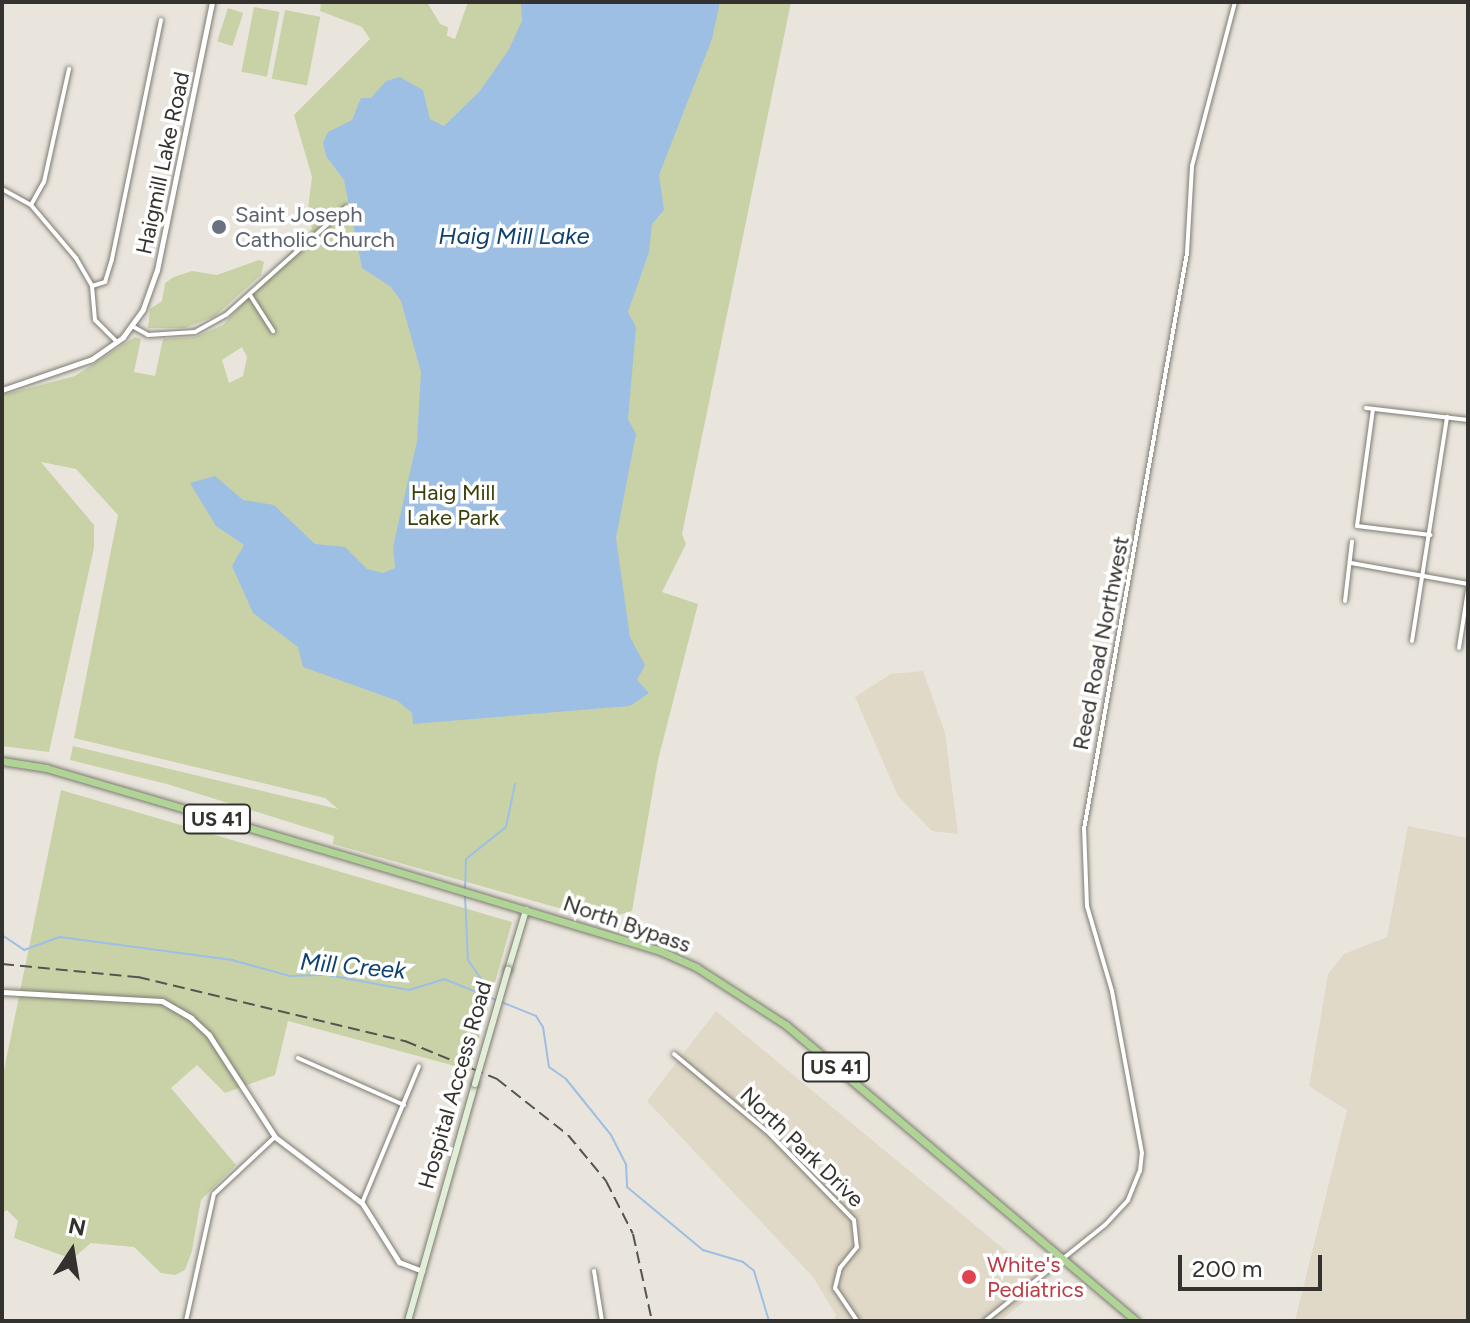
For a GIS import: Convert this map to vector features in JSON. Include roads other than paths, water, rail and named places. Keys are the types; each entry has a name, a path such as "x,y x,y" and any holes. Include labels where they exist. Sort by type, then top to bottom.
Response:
{"highway":[{"name":"North Bypass","path":"2,761 46,768 658,950 754,1000 1136,1321"}],"main road":[{"name":"Hospital Access Road","path":"408,1321 526,910"}],"street":[{"name":"Haigmill Lake Road","path":"2,390 86,362 117,342 132,326 154,284 212,2"},
{"name":"Reed Road Northwest","path":"985,1321 1062,1259 1128,1200 1142,1162 1112,991 1087,906 1084,829 1187,253 1192,166 1235,2"},
{"path":"92,286 105,282 112,259 161,20"},
{"path":"31,205 44,182 69,69"},
{"path":"2,189 31,205 92,286 95,320 117,342"},
{"path":"132,326 148,335 195,332 250,295 347,207"},
{"path":"250,295 273,331"},
{"path":"1366,408 1468,420"},
{"path":"1373,409 1355,522 1430,535"},
{"path":"1412,641 1447,417"},
{"path":"1345,601 1352,541"},
{"path":"1351,563 1468,587 1459,648"},
{"path":"2,992 162,1001 209,1035 275,1137 362,1203 399,1262 422,1271"},
{"name":"North Park Drive","path":"674,1054 762,1127 854,1220 857,1247 837,1274 835,1288 857,1321"},
{"path":"298,1058 404,1105"},
{"path":"362,1203 419,1066"},
{"path":"186,1321 214,1194 275,1137"},
{"path":"594,1271 602,1321"}],"water":[{"name":"Haig Mill Lake","path":"521,2 720,2 712,39 659,175 664,210 652,224 649,252 628,312 636,327 628,419 636,434 616,538 630,637 645,665 637,680 649,693 630,706 413,724 412,713 398,701 303,667 298,647 253,613 232,566 244,545 216,526 190,483 215,476 243,500 274,505 315,544 345,547 367,569 383,573 395,568 393,547 417,441 421,372 401,301 391,287 362,268 344,180 326,156 323,142 328,132 352,120 361,98 371,98 386,81 400,77 423,90 430,119 444,126 479,92 508,51 522,21"}],"waterway":[{"path":"465,889 466,859 506,827 515,784"},
{"path":"465,895 468,960 491,993"},
{"name":"Mill Creek","path":"2,935 24,950 60,937 232,960 290,976 328,975 409,990 444,979 536,1016 543,1027 549,1067 566,1079 611,1135 626,1165 627,1187 703,1250 743,1262 754,1271 769,1321"}],"railway":[{"path":"2,964 138,977 405,1041 497,1079 568,1135 606,1181 633,1234 652,1321"}],"place":[{"name":"Saint Joseph Catholic Church","path":"219,227"},
{"name":"White's Pediatrics","path":"969,1277"}],"park label":[{"name":"Haig Mill Lake Park","path":"453,504"}]}
